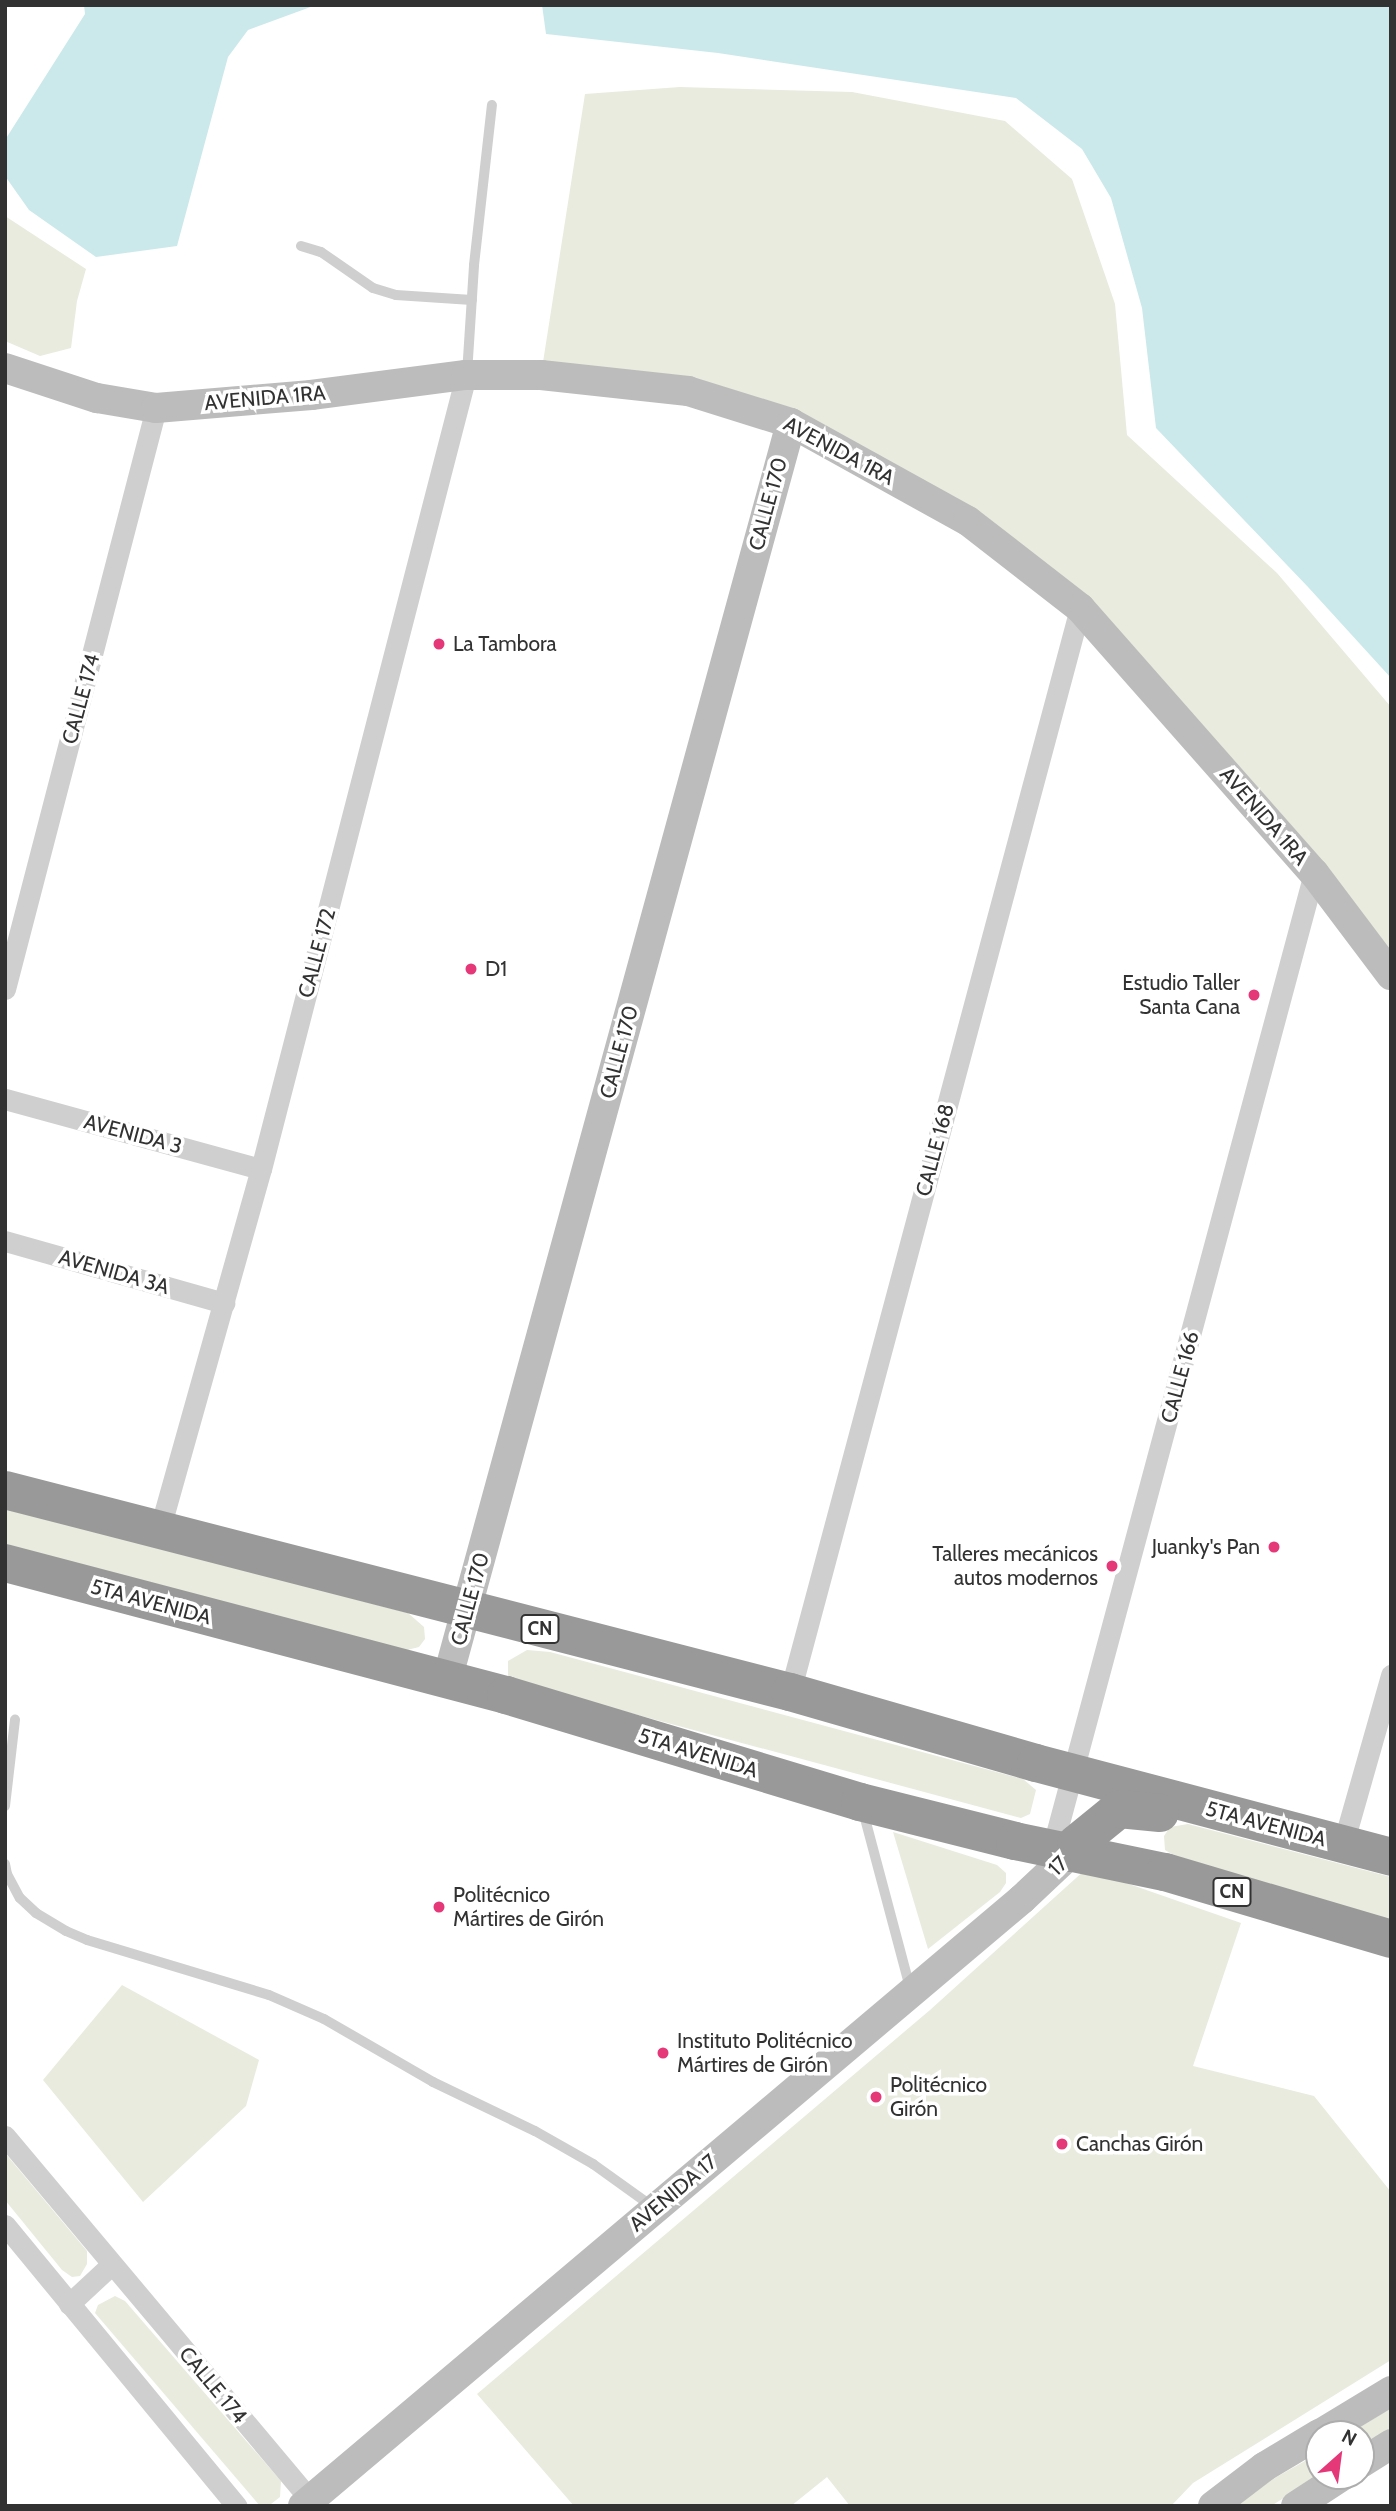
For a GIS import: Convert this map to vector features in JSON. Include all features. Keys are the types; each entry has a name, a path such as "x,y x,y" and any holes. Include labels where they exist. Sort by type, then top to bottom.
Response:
{"highway":[{"name":"5TA AVENIDA","path":"5,1490 790,1692 1074,1773 1170,1807 1391,1857"},
{"name":"5TA AVENIDA","path":"5,1563 447,1680 1056,1861 1161,1872 1391,1939"},
{"path":"1056,1861 1119,1809 1170,1807"},
{"path":"1161,1872 1148,1843 1153,1822 1170,1807"}],"street":[{"name":"AVENIDA 1RA","path":"5,368 97,398 156,408 311,395 466,375 541,375 688,391 791,423 968,521 1080,608 1314,873 1391,975"},
{"name":"CALLE 172","path":"160,1528 261,1169 466,375"},
{"name":"CALLE 174","path":"5,989 156,408"},
{"name":"CALLE 170","path":"447,1680 791,423"},
{"name":"CALLE 168","path":"790,1692 1080,608"},
{"name":"CALLE 166","path":"1056,1861 1074,1773 1314,873"},
{"name":"AVENIDA 3","path":"5,1099 261,1169"},
{"name":"AVENIDA 3A","path":"5,1241 224,1303"},
{"path":"1343,1844 1391,1675"},
{"name":"AVENIDA 17","path":"309,2504 911,1993 1056,1861"},
{"name":"CALLE 174","path":"5,2136 309,2504"},
{"path":"5,2225 237,2506"},
{"path":"69,2304 111,2265"},
{"path":"1342,2420 1391,2391"},
{"path":"1213,2506 1264,2467 1305,2442"},
{"path":"1375,2454 1391,2444"},
{"path":"1296,2506 1321,2490"}],"lane":[{"path":"466,375 492,105"},
{"path":"301,246 321,252 373,288 396,295 472,300"},
{"path":"5,1806 15,1720"},
{"path":"860,1802 911,1993"},
{"path":"5,1864 7,1874 20,1898 36,1913 66,1931 87,1940 269,1995 324,2019 433,2082 547,2137 593,2164 655,2209"}],"shaded area":[{"path":"680,87 852,92 1005,121 1072,179 1115,304 1127,435 1277,573 1391,707 1391,975 1080,608 791,423 541,375 585,94"},
{"path":"5,216 86,269 77,301 71,348 40,356 5,341"},
{"path":"5,1507 408,1613 424,1627 425,1639 419,1647 403,1651 5,1548"},
{"path":"527,1650 550,1652 1023,1779 1036,1790 1030,1814 1021,1818 519,1683 508,1676 508,1661"},
{"path":"1188,1824 1391,1877 1391,1920 1187,1863 1165,1850 1164,1836 1170,1827"},
{"path":"893,1832 997,1865 1006,1873 1006,1883 1000,1892 928,1949"},
{"name":"Canchas Girón","path":"1086,1869 1241,1923 1193,2066 1314,2096 1391,2192 1391,2360 1193,2483 1171,2506 850,2506 827,2477 791,2506 574,2506 477,2394 930,2010"},
{"path":"122,1985 259,2060 246,2106 143,2202 43,2080"},
{"path":"5,2153 87,2251 87,2264 80,2276 72,2277 62,2270 5,2200"},
{"path":"115,2296 125,2301 281,2481 280,2497 271,2504 260,2506 95,2313 98,2305"},
{"path":"1391,2408 1391,2432 1375,2442 1375,2420 1372,2420"},
{"path":"1305,2461 1305,2485 1271,2506 1237,2506 1257,2488"}],"water":[{"path":"84,5 316,5 248,30 228,57 177,246 96,257 29,210 5,176 5,140 85,14"},
{"path":"542,5 1391,5 1391,678 1156,428 1142,308 1111,198 1082,149 1016,98 718,53 546,34"}],"place":[{"name":"La Tambora","path":"439,644"},
{"name":"D1","path":"471,969"},
{"name":"Estudio Taller Santa Cana","path":"1254,995"},
{"name":"Juanky's Pan","path":"1274,1547"},
{"name":"Talleres mecánicos autos modernos","path":"1112,1566"},
{"name":"Politécnico Mártires de Girón","path":"439,1907"},
{"name":"Instituto Politécnico Mártires de Girón","path":"663,2053"},
{"name":"Politécnico Girón","path":"876,2097"},
{"name":"Canchas Girón","path":"1062,2144"}]}
